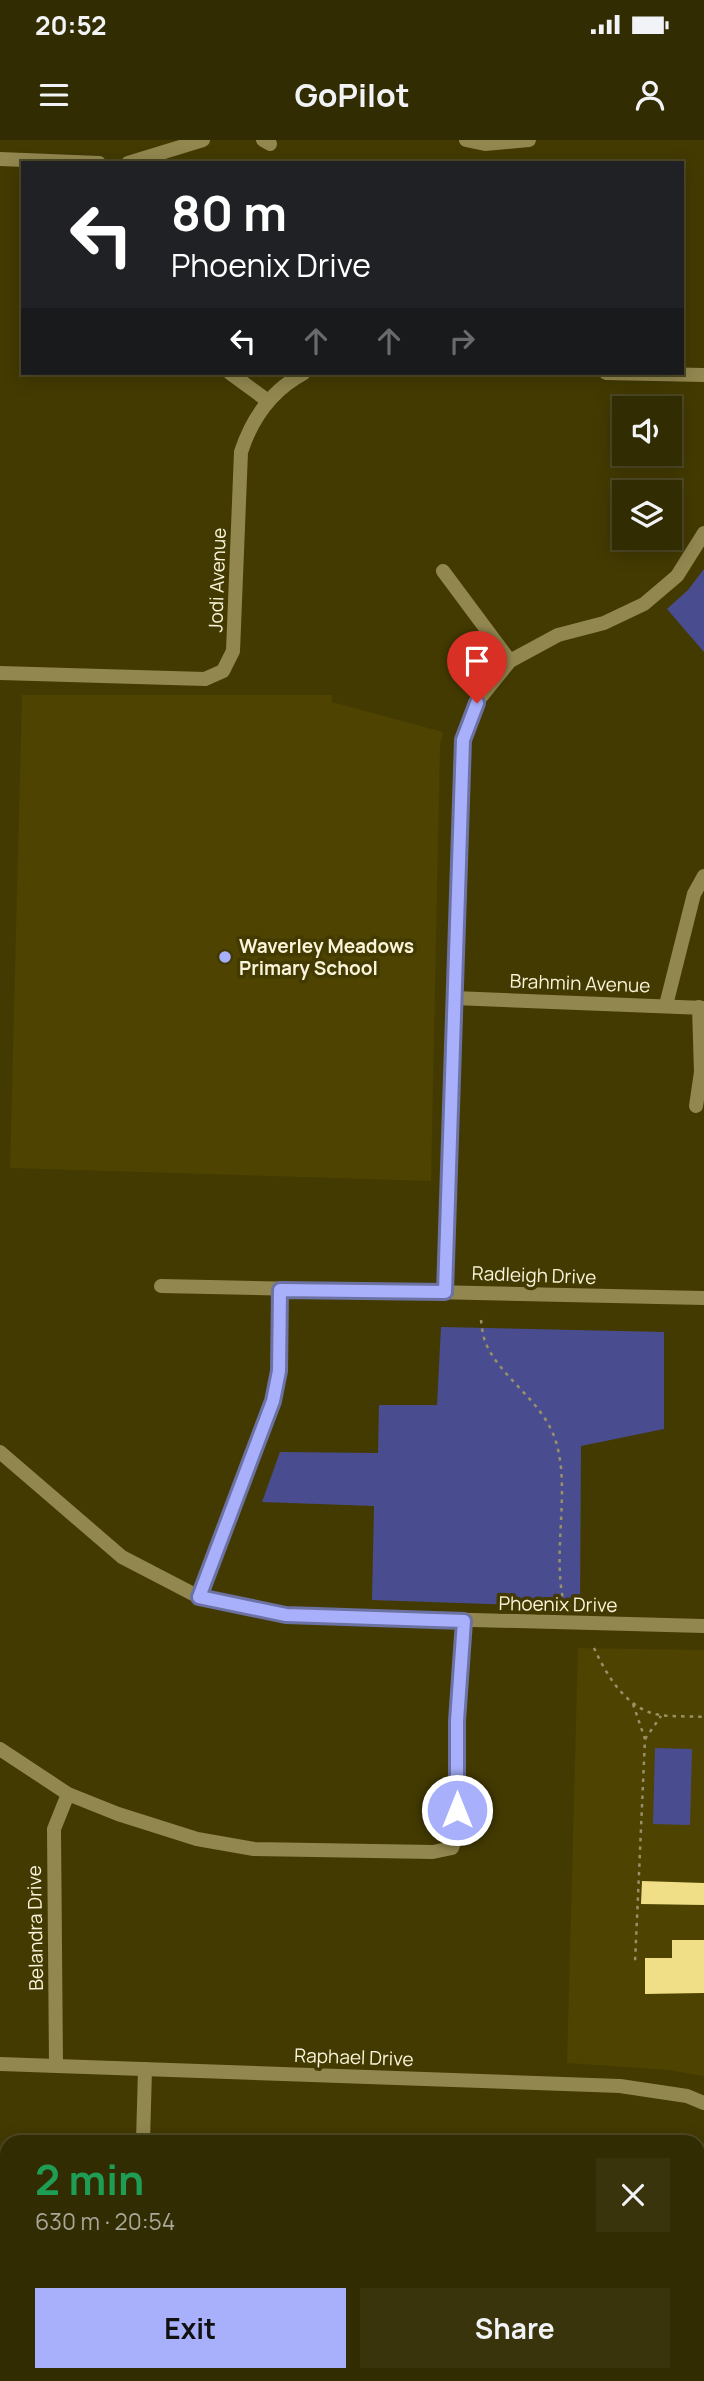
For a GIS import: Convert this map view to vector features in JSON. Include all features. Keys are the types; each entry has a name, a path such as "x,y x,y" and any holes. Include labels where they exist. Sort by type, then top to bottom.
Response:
{"street":[{"path":"135,161 203,140"},
{"path":"466,140 485,144 529,140"},
{"path":"0,159 50,161"},
{"path":"233,375 268,401"},
{"name":"Jodi Avenue","path":"0,673 205,679 223,671 233,652 241,453 249,428 268,401 290,380 300,375"},
{"path":"684,375 704,375"},
{"path":"445,1292 463,740 477,703 510,661 558,635 604,623 643,604 677,576 704,533"},
{"path":"443,571 510,661"},
{"path":"666,1005 694,894 704,876"},
{"name":"Brahmin Avenue","path":"454,998 702,1008"},
{"path":"696,1106 701,1072 702,1008"},
{"name":"Radleigh Drive","path":"160,1286 704,1298"},
{"path":"199,1597 273,1401 279,1371 280,1290"},
{"name":"Phoenix Drive","path":"0,1452 122,1557 199,1597 286,1615 704,1626"},
{"path":"0,1749 68,1794 118,1814 197,1839 254,1849 433,1852 452,1848 458,1833 457,1721 464,1621"},
{"name":"Belandra Drive","path":"56,2065 54,1829 68,1794"},
{"name":"Raphael Drive","path":"0,2064 620,2086 674,2094 704,2103"},
{"path":"143,2135 145,2069"}],"path":[{"path":"481,1320 487,1347 537,1407 554,1436 561,1500 561,1592 569,1623"},
{"path":"594,1648 603,1667 633,1704 645,1739 635,1963"},
{"path":"633,1704 661,1715 704,1717"},
{"path":"645,1739 661,1715"}],"shaded area":[{"path":"704,569 704,652 667,609 688,590"},
{"name":"Waverley Meadows Primary School","path":"22,695 332,695 332,702 443,732 440,746 431,1181 10,1168"},
{"path":"441,1327 664,1332 664,1429 581,1446 580,1607 372,1600 374,1506 262,1502 280,1452 378,1453 379,1405 437,1405"},
{"path":"578,1648 704,1650 704,2076 668,2070 567,2063"},
{"path":"655,1748 692,1749 690,1825 653,1824"}],"building":[{"path":"642,1881 704,1883 704,1905 641,1904"},
{"path":"672,1940 704,1940 704,1993 645,1994 645,1958 672,1958"}],"place":[{"name":"Waverley Meadows Primary School","path":"225,957"}],"route":[{"path":"457,1810 457,1721 464,1621 286,1615 199,1597 273,1401 279,1371 280,1290 445,1292 463,740 477,703"}]}
